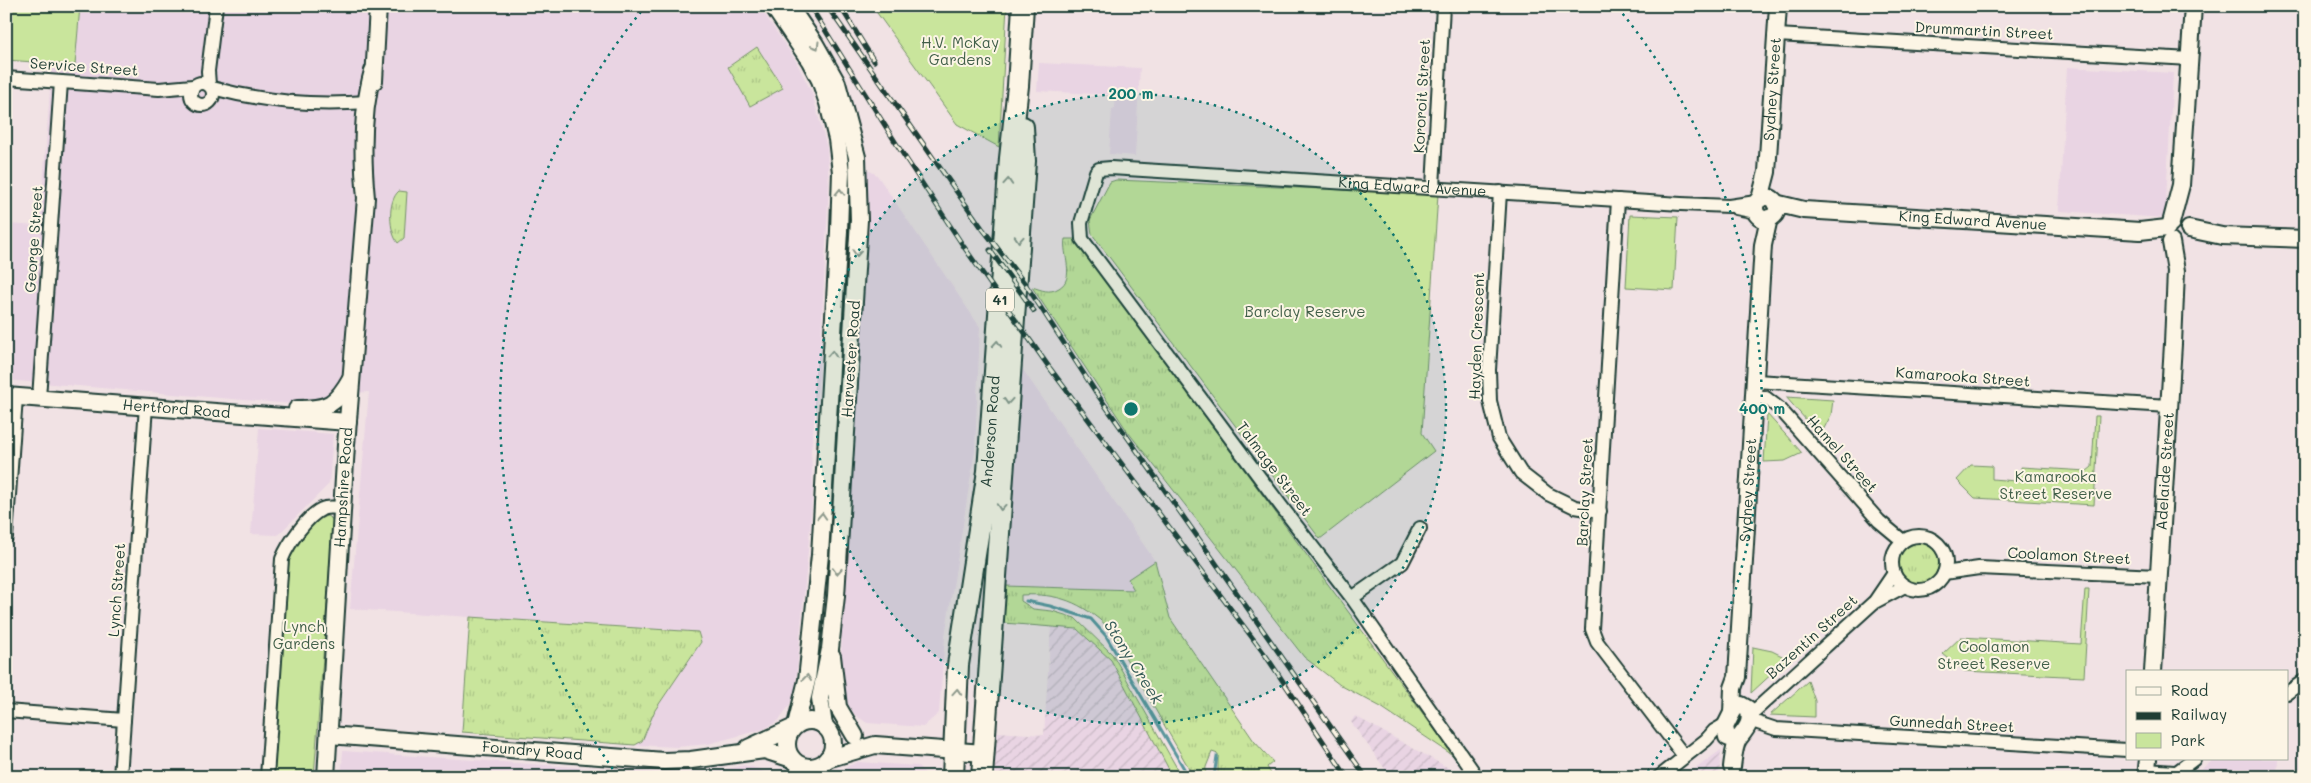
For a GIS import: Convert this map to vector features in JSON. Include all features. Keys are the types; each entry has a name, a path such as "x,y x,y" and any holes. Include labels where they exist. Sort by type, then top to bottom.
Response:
{"main road":[{"name":"Anderson Road","path":"953,777 958,665 988,471 1010,158 1018,86 1023,6"},
{"name":"Anderson Road","path":"982,777 1025,162 1018,86"}],"street":[{"path":"202,95 198,74 211,58 216,6"},
{"name":"Hampshire Road","path":"326,777 348,422 366,198 372,173 375,140 376,115 373,71 378,6"},
{"name":"Harvester Road","path":"773,6 810,61 820,80 837,139 840,172 839,231 820,556 806,689 794,727"},
{"name":"Harvester Road","path":"788,6 815,44 837,83 857,157 858,239 836,596 830,649 820,698 825,726"},
{"name":"Kororoit Street","path":"1434,187 1443,6"},
{"name":"Sydney Street","path":"1731,772 1738,723 1737,677 1778,6"},
{"name":"Adelaide Street","path":"2153,670 2192,6"},
{"name":"Drummartin Street","path":"1777,35 2190,59"},
{"name":"Hampshire Road","path":"366,198 363,172 369,86 373,71"},
{"name":"Service Street","path":"6,78 159,89 202,95 242,96 367,108"},
{"name":"George Street","path":"39,398 61,82"},
{"name":"King Edward Avenue","path":"1096,172 1099,169 1111,168 2178,234 2305,239"},
{"name":"Talmage Street","path":"1096,172 1081,223 1082,239 1352,598 1477,777"},
{"name":"Hayden Crescent","path":"1500,192 1489,370 1490,402 1499,438 1521,473 1548,494 1575,507 1600,511"},
{"name":"Barclay Street","path":"1618,200 1592,629 1597,642 1684,756"},
{"path":"261,416 297,409 327,407 341,395 353,376"},
{"name":"Kamarooka Street","path":"1755,381 2169,406"},
{"path":"6,537 11,396"},
{"name":"Hertford Road","path":"11,396 348,422"},
{"name":"Hamel Street","path":"1754,398 1766,398 1780,409 1899,545"},
{"name":"Lynch Street","path":"120,777 146,406"},
{"path":"267,777 282,558 288,544 317,513 329,508 342,508"},
{"path":"1352,598 1402,563 1420,528"},
{"path":"1913,537 1929,538 1938,545 1945,559 1944,573 1938,582 1925,589 1914,590 1905,586 1894,573 1892,564 1899,545 1913,537"},
{"name":"Coolamon Street","path":"1945,559 1979,568"},
{"name":"Coolamon Street","path":"1944,573 1979,568 2158,576"},
{"name":"Bazentin Street","path":"1738,723 1873,603 1894,573"},
{"name":"Bazentin Street","path":"1873,603 1905,586"},
{"path":"830,649 838,707 855,736"},
{"path":"2288,691 2305,680"},
{"path":"6,712 124,720"},
{"path":"794,777 792,760 786,744 794,727 804,721 812,721 875,745 984,753"},
{"path":"1659,777 1706,740 1738,723"},
{"name":"Gunnedah Street","path":"1738,723 1776,729 2126,750"},
{"path":"820,777 831,753 833,743 830,732 825,726"},
{"name":"Foundry Road","path":"735,754 794,727"},
{"name":"Foundry Road","path":"329,735 664,761 691,760 768,750 792,760"},
{"path":"792,760 808,767 816,766 827,760 875,745"},
{"path":"2147,769 2172,775 2193,760"}],"shaded area":[{"path":"80,6 759,6 796,61 812,93 827,148 829,185 819,378 811,451 813,485 795,692 789,706 778,721 764,729 708,744 677,747 635,745 642,741 655,709 699,645 698,632 350,609 369,392 338,394 317,406 6,380 6,224 40,226 52,63 75,65"},
{"path":"1039,63 1140,68 1135,156 1109,154 1112,109 1115,108 1116,95 1037,91"},
{"path":"2067,67 2173,73 2165,218 2059,211"},
{"path":"863,167 877,175 980,327 975,450 945,636 939,713 923,727 867,723 854,714 841,694 842,608"},
{"path":"1021,367 1155,561 1128,579 1135,590 1005,586"},
{"path":"259,428 333,434 329,484 278,535 251,534"},
{"path":"1051,626 1077,629 1111,660 1173,777 994,777 997,732 1044,735"},
{"path":"1355,716 1463,777 1391,777 1351,722"},
{"path":"1721,750 1719,777 1684,777"},
{"path":"343,751 688,775 744,765 760,769 768,777 341,777"},
{"path":"2214,760 2278,760 2277,777 2190,777"},
{"path":"858,762 918,766 929,777 836,777 848,766"}],"green space":[{"path":"6,6 80,6 75,65 6,60"},
{"name":"H.V. McKay Gardens","path":"872,6 1007,6 999,147 957,124"},
{"path":"757,47 783,88 750,106 728,67"},
{"name":"Barclay Reserve","path":"1116,180 1438,194 1422,433 1434,451 1320,539 1092,234 1090,220 1110,182"},
{"path":"399,191 407,192 404,238 398,243 391,224 391,209 395,196"},
{"path":"1630,215 1678,217 1674,290 1626,287"},
{"path":"1065,239 1075,239 1454,756 1381,707 1340,685 1304,657 1128,432 1032,287 1052,291 1064,284 1068,272"},
{"path":"1786,397 1833,400 1831,415 1820,436"},
{"path":"1767,414 1802,453 1785,461 1764,462"},
{"name":"Kamarooka Street Reserve","path":"2095,416 2099,416 2094,505 1975,498 1957,480 1971,465 1992,466 1992,479 2016,481 2021,474 2021,467 2087,471 2092,467"},
{"name":"Lynch Gardens","path":"327,516 332,519 333,523 314,777 274,777 289,560 295,548 310,528"},
{"path":"1913,542 1921,542 1933,548 1939,564 1933,580 1921,586 1913,586 1901,580 1895,568 1895,560 1901,548"},
{"path":"1155,561 1170,618 1254,741 1273,762 1267,767 1273,777 1218,777 1218,754 1212,752 1206,767 1205,777 1194,777 1108,627 1078,605 1058,598 1021,595 1021,601 1033,609 1052,611 1075,618 1113,655 1182,777 1173,777 1111,660 1077,629 1004,623 1005,586 1134,590 1128,579"},
{"name":"Coolamon Street Reserve","path":"2085,589 2089,589 2084,677 1964,671 1943,654 1961,637 2081,644"},
{"path":"470,617 698,632 701,642 655,710 642,741 635,745 462,732"},
{"path":"1753,647 1772,651 1788,659 1751,693"},
{"path":"1808,681 1815,701 1815,717 1770,715"}],"waterway":[{"name":"Stony Creek","path":"1026,601 1050,606 1091,619 1106,636 1189,777"},
{"path":"1214,777 1217,756"}],"railway":[{"path":"810,6 964,247 1049,367 1266,656 1347,777"},
{"path":"827,6 982,228 1026,285 1095,391 1366,777"},
{"path":"840,6 874,61"},
{"path":"990,250 1034,311"}]}
